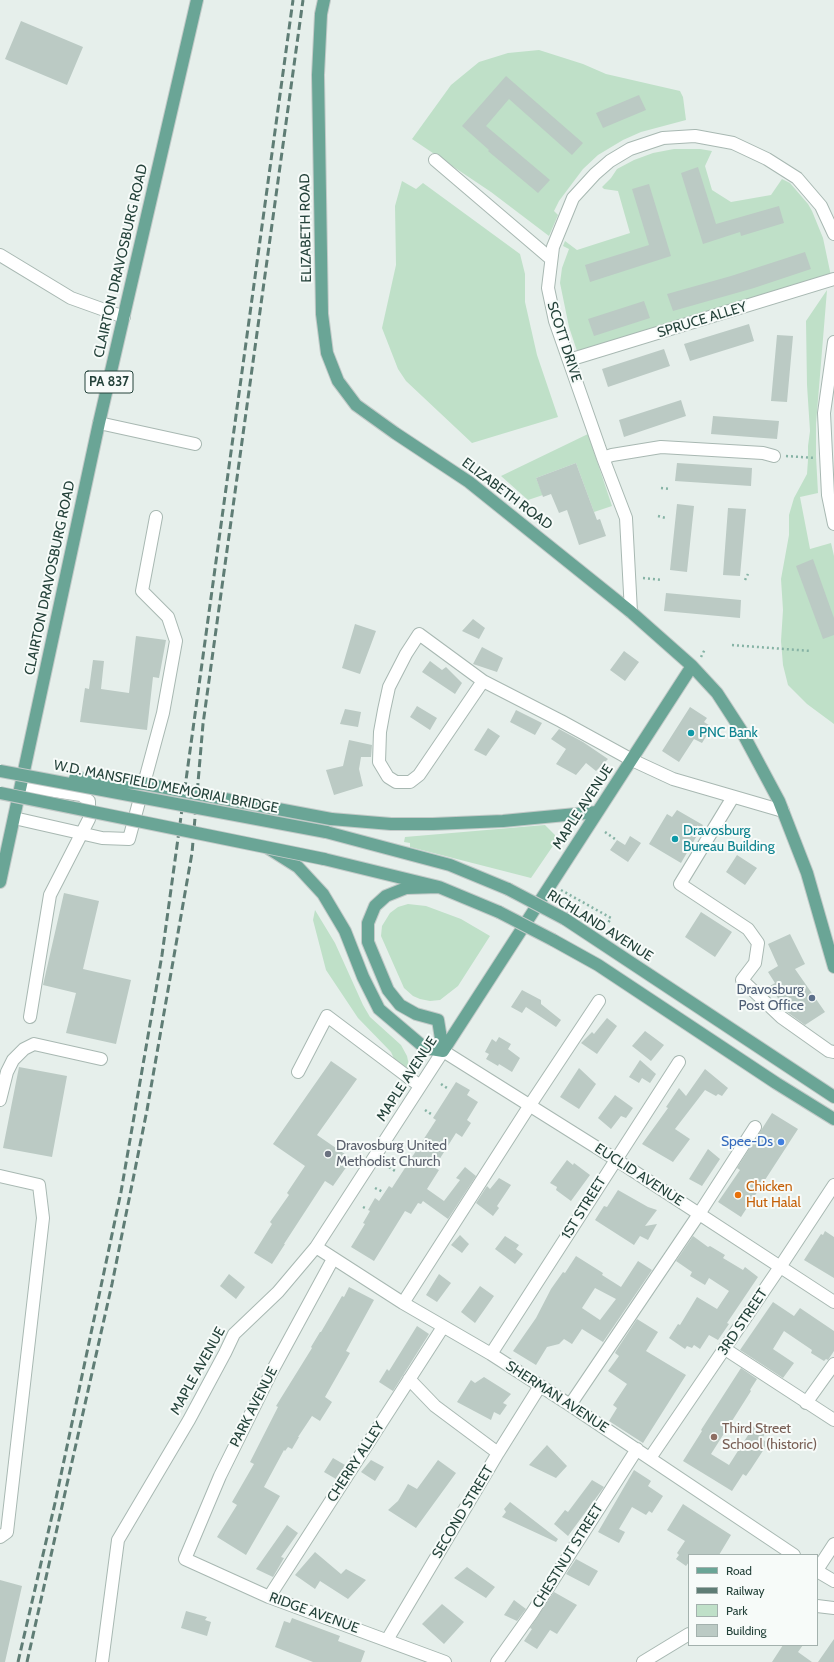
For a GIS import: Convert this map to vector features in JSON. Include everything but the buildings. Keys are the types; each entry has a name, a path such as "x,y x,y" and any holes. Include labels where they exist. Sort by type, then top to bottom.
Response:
{"main road":[{"name":"CLAIRTON DRAVOSBURG ROAD","path":"21,786 99,423 197,0"},
{"name":"ELIZABETH ROAD","path":"324,0 321,14 318,75 322,314 327,353 338,381 356,404 395,433 469,482 631,612 696,662 741,730 783,811 807,873 834,967"},
{"name":"MAPLE AVENUE","path":"443,1051 597,812 696,662"},
{"path":"5,772 145,784 331,819 391,824 503,821 597,812"},
{"name":"W.D. MANSFIELD MEMORIAL BRIDGE","path":"5,772 326,832"},
{"name":"PA 837","path":"0,882 4,840 14,818 21,786"},
{"path":"0,793 263,845 439,887 499,912 598,965 776,1083 834,1119"},
{"name":"RICHLAND AVENUE","path":"326,832 450,865 508,889 565,919 834,1098"},
{"path":"263,845 298,867 323,894 345,931 379,1009 425,1048 443,1051 438,1020 416,1014 400,1005 388,990 368,942 368,923 375,906 386,896 406,888 439,887"}],"street":[{"name":"SCOTT DRIVE","path":"631,612 626,518 603,458 555,321 548,288 553,247 573,198 595,174 610,161 630,149 663,138 695,136 733,143 767,158 797,178 821,206 834,234"},
{"path":"435,160 551,258"},
{"path":"0,255 72,298 124,317"},
{"name":"SPRUCE ALLEY","path":"569,360 834,279"},
{"path":"834,342 824,413 828,495 834,524"},
{"path":"99,423 195,444"},
{"path":"603,458 661,446 763,453 774,456"},
{"path":"14,818 102,838 129,839 163,713 176,641 168,617 142,591 156,517"},
{"path":"483,681 419,775 410,782 396,782 388,777 379,762 380,732 384,710 390,687 406,654 419,634 483,681 632,760 673,779 783,811"},
{"path":"21,786 81,795 89,801 89,819 50,895 30,1017"},
{"path":"733,797 680,884 748,929 758,944 755,963 742,980 781,1017 829,1051 834,1052"},
{"path":"403,1302 599,1001"},
{"path":"298,1072 327,1016 420,1086"},
{"path":"0,1100 6,1072 13,1060 24,1049 34,1044 101,1059"},
{"name":"MAPLE AVENUE","path":"102,1662 118,1540 189,1420 226,1353 234,1334 278,1292 316,1247 443,1051"},
{"name":"EUCLID AVENUE","path":"443,1051 615,1159 834,1302"},
{"name":"1ST STREET","path":"491,1354 615,1159 679,1062"},
{"path":"570,1405 699,1214 755,1127"},
{"path":"0,1176 39,1185 43,1218 7,1532 0,1537"},
{"name":"3RD STREET","path":"650,1458 780,1267 830,1200 834,1185"},
{"name":"SHERMAN AVENUE","path":"316,1247 443,1327 491,1354 637,1449 793,1554"},
{"name":"PARK AVENUE","path":"185,1560 223,1469 271,1373 333,1259"},
{"name":"CHERRY ALLEY","path":"270,1596 443,1327"},
{"path":"724,1349 834,1420"},
{"path":"806,1403 834,1364"},
{"path":"409,1379 436,1406 498,1453"},
{"name":"SECOND STREET","path":"387,1640 498,1453 540,1386"},
{"name":"CHESTNUT STREET","path":"498,1662 532,1613 637,1449"},
{"path":"818,1568 834,1544"},
{"name":"RIDGE AVENUE","path":"185,1560 270,1596 445,1662"},
{"path":"818,1571 834,1581"},
{"path":"818,1606 834,1608"},
{"path":"643,1662 688,1635"}],"path":[{"path":"774,456 816,458"},
{"path":"661,488 670,489"},
{"path":"658,516 666,518"},
{"path":"745,580 748,574"},
{"path":"643,578 662,580"},
{"path":"732,645 811,651"},
{"path":"696,662 705,649"},
{"path":"605,832 615,839"},
{"path":"568,894 611,918 608,923"},
{"path":"441,1084 447,1088"},
{"path":"425,1110 431,1114"},
{"path":"389,1167 395,1171"},
{"path":"375,1188 383,1192"},
{"path":"363,1206 367,1209"}],"green space":[{"path":"539,50 583,64 606,74 680,91 683,97 686,120 641,132 623,140 598,155 583,169 559,201 554,211 558,215 549,236 491,192 412,139 451,85 479,62 508,53"},
{"path":"674,149 700,149 712,151 705,166 712,190 731,202 771,195 782,179 790,183 812,211 823,238 831,276 578,354 569,327 560,283 562,268 569,249 563,246 565,241 577,250 630,233 618,191 604,189 602,187 617,169 634,160 653,153"},
{"path":"402,181 416,189 423,183 520,254 525,274 525,302 537,355 558,417 472,443 406,381 398,369 382,328 396,265 395,206"},
{"path":"827,290 816,424 818,493 800,497 810,549 831,543 834,556 834,724 807,704 788,685 783,665 781,641 783,610 781,579 789,535 789,515 794,498 807,474 810,431 807,385 806,321"},
{"path":"588,434 612,506 594,512 576,463 536,478 543,495 528,500 501,476"},
{"path":"545,825 555,835 557,840 531,878 410,847 410,843 404,842 405,837"},
{"path":"408,904 426,906 461,919 490,936 458,986 440,1000 430,1001 420,999 413,996 404,988 381,936 382,926 390,913 398,907"},
{"path":"315,910 335,943 370,1017 401,1045 407,1056 410,1070 399,1070 391,1052 358,1018 326,970 313,920"}],"railway":[{"path":"18,1662 55,1503 121,1192 162,955 293,0"},
{"path":"27,1662 112,1284 147,1110 192,853 203,724 303,0"}],"place":[{"name":"PNC Bank","path":"691,733"},
{"name":"Dravosburg Bureau Building","path":"675,839"},
{"name":"Dravosburg Post Office","path":"812,998"},
{"name":"Spee-Ds","path":"781,1142"},
{"name":"Dravosburg United Methodist Church","path":"328,1154"},
{"name":"Chicken Hut Halal","path":"738,1195"},
{"name":"Third Street School (historic)","path":"714,1437"}]}
